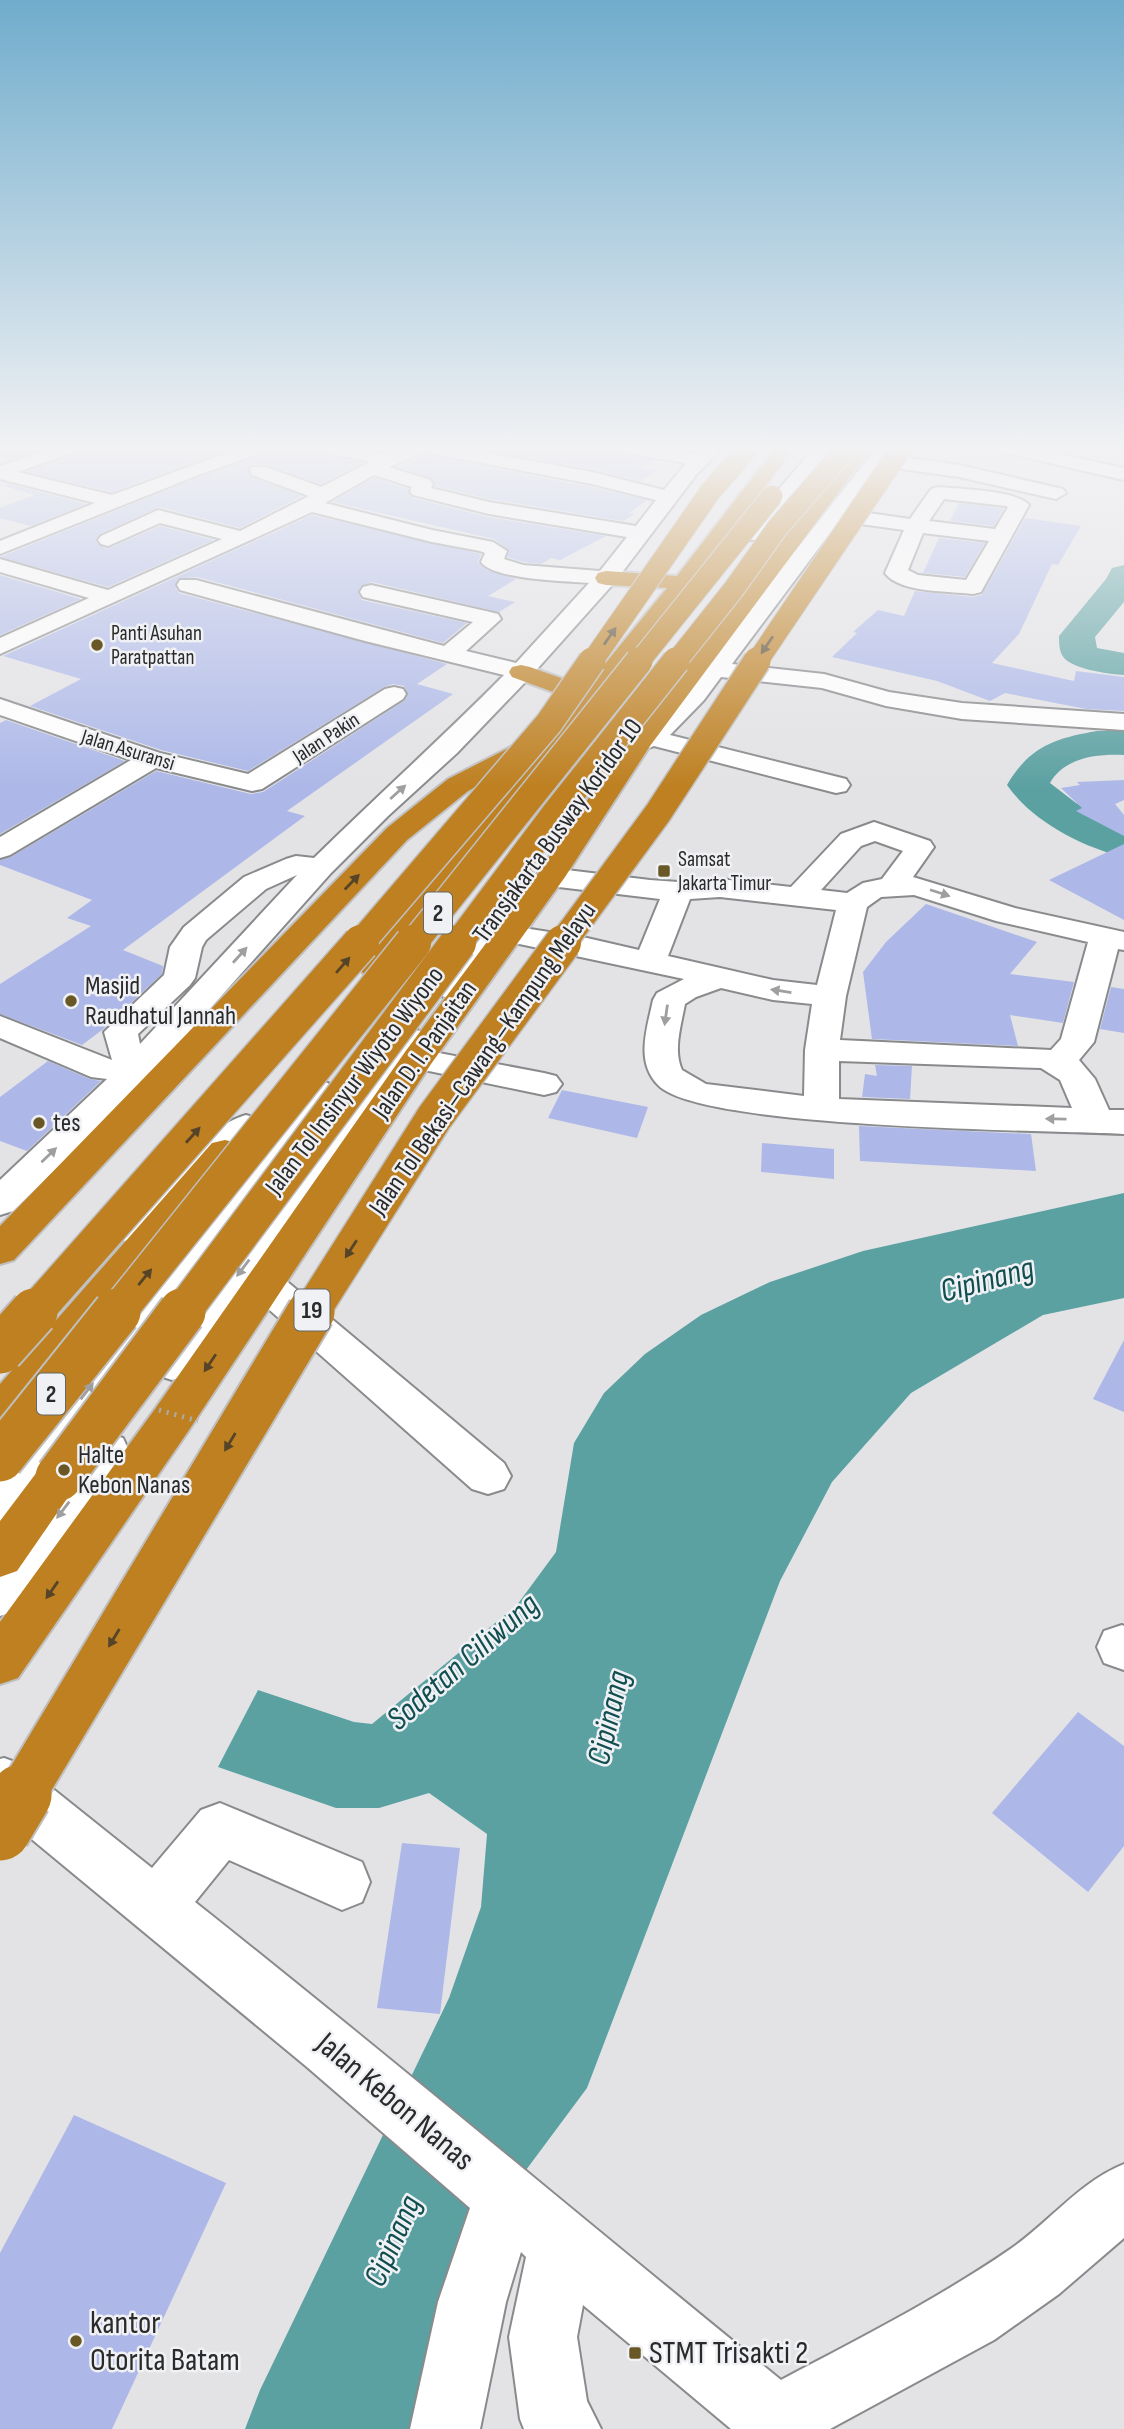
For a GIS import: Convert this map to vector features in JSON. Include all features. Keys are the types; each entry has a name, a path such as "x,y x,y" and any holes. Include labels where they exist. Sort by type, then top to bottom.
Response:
{"highway":[{"path":"0,1350 282,1035 550,723 663,560"},
{"path":"0,1413 247,1128 560,732 646,632 702,560"},
{"name":"Jalan Tol Insinyur Wiyoto Wiyono","path":"0,1458 719,560"},
{"name":"Jalan Tol Insinyur Wiyoto Wiyono","path":"0,1556 546,826 754,560"},
{"path":"733,590 773,560"},
{"name":"Jalan Tol Bekasi–Cawang–Kampung Melayu","path":"0,1830 270,1376 435,1118 658,813 825,560"},
{"path":"658,813 779,664 852,560"},
{"path":"607,578 684,583"},
{"path":"646,632 665,624 678,623 714,636"},
{"name":"Jalan D. I. Panjaitan","path":"0,1662 166,1429 416,1059 510,933 646,741 714,636"},
{"path":"521,672 591,696"},
{"path":"0,1250 397,834 458,785 560,732"}],"street":[{"path":"0,660 9,663 109,605 198,560"},
{"path":"493,560 510,569 607,578"},
{"path":"0,1202 119,1070 378,810 448,747 521,672 621,560"},
{"name":"Transjakarta Busway Koridor 10","path":"0,1504 553,780 729,560"},
{"name":"Transjakarta Busway Koridor 10","path":"0,1595 252,1256 575,805 714,636 750,584 762,560"},
{"path":"646,741 695,695 796,560"},
{"path":"901,560 896,573 913,581 973,587 987,560"},
{"path":"0,565 109,605"},
{"path":"188,585 521,672"},
{"path":"371,592 490,619 449,654"},
{"path":"0,647 109,605"},
{"path":"715,669 824,681 886,699 962,711 1124,722"},
{"name":"Jalan Pakin","path":"258,781 394,694"},
{"name":"Jalan Asuransi","path":"0,707 152,759 244,782 258,781"},
{"path":"0,737 32,719"},
{"path":"646,741 836,785"},
{"path":"0,849 152,759"},
{"path":"798,897 851,840 874,831 920,847 891,888"},
{"path":"119,1070 125,1051 121,1032 179,978 186,947 195,934 267,875 296,864 321,867"},
{"path":"550,877 678,891 720,888 853,903 874,889 916,886 1007,915 1115,939 1077,1042 1059,1062"},
{"path":"650,963 678,891"},
{"path":"821,1110 822,1050 830,996 853,903"},
{"path":"510,933 587,947 773,990 830,996"},
{"path":"717,978 684,990 669,1000 659,1063 667,1076 682,1088 699,1094 821,1110 1109,1121"},
{"path":"0,1026 119,1070"},
{"path":"822,1050 1042,1058 1059,1062 1073,1069 1109,1121"},
{"path":"416,1059 544,1084"},
{"path":"0,1368 109,1241 220,1144 247,1128"},
{"path":"264,1284 488,1476"},
{"name":"Jalan Kebon Nanas","path":"0,1779 158,1905 780,2425"},
{"path":"158,1905 220,1829 342,1882"},
{"path":"445,2429 497,2189"},
{"path":"780,2425 970,2316 1036,2271 1124,2196"},
{"path":"561,2244 543,2337 555,2419 566,2429"}],"water":[{"name":"Sodetan Ciliwung","path":"1124,1193 1124,1298 1043,1315 911,1393 832,1482 780,1581 587,2088 506,2197 445,2429 245,2429 260,2390 449,1998 481,1907 487,1834 429,1793 379,1808 336,1808 218,1767 258,1690 354,1722 372,1724 517,1605 556,1552 574,1443 604,1393 645,1354 701,1315 770,1282 863,1251"}],"building":[{"path":"12,560 168,560 108,587"},
{"path":"213,560 479,560 478,563 487,570 516,579 488,596 515,602 499,612 372,582 361,586 358,593 362,600 467,623 443,643 197,577 178,579 175,586 179,593 447,664 417,684 453,694 287,811 305,816 123,950 163,966 162,974 82,1045 0,1014 0,984 91,926 67,918 92,900 0,865 0,860 11,857 156,771 251,794 263,792 404,701 408,695 404,686 393,684 384,687 248,771 161,750 30,706 81,679 3,656"},
{"path":"518,560 547,560 541,564"},
{"path":"929,560 975,560 965,577 923,573"},
{"path":"1001,560 1061,560 1058,565 1052,564 1019,634 992,663 1074,681 1076,671 1124,677 1124,711 1086,709 1005,693 990,701 937,681 832,657 857,633 853,632 878,610 904,616 915,591 973,597 982,595"},
{"path":"0,575 81,599 0,635"},
{"path":"6,720 125,761 0,834 0,723"},
{"path":"1124,780 1124,800 1115,804 1124,815 1124,836 1076,811 1082,808 1061,788 1080,785 1077,782"},
{"path":"1124,844 1124,920 1049,880"},
{"path":"926,904 1037,942 1010,974 1074,982 1063,1023 1010,1015 1018,1046 872,1039 863,972 886,942"},
{"path":"1111,987 1124,989 1124,1033 1100,1029"},
{"path":"48,1061 101,1081 27,1151 0,1141 0,1097"},
{"path":"875,1065 912,1066 910,1099 862,1097 865,1074 877,1076"},
{"path":"562,1090 648,1107 637,1138 548,1118"},
{"path":"859,1126 1031,1134 1036,1171 860,1161"},
{"path":"762,1143 834,1149 834,1179 761,1172"},
{"path":"1124,1340 1124,1412 1093,1399"},
{"path":"1078,1712 1124,1746 1124,1846 1088,1892 992,1813"},
{"path":"402,1843 460,1848 440,2014 377,2008"},
{"name":"kantor Otorita Batam","path":"74,2115 226,2183 112,2429 0,2429 0,2253"}],"waterway":[{"name":"Cipinang","path":"1124,575 1123,581 1077,636 1079,654 1108,663 1124,664"},
{"name":"Cipinang","path":"1124,743 1097,743 1068,750 1044,764 1028,785 1061,812 1124,844"}],"place":[{"name":"Panti Asuhan Paratpattan","path":"97,645"},
{"name":"Samsat Jakarta Timur","path":"664,871"},
{"name":"Masjid Raudhatul Jannah","path":"71,1001"},
{"name":"tes","path":"39,1123"},
{"name":"Halte Kebon Nanas","path":"64,1470"},
{"name":"kantor Otorita Batam","path":"76,2341"},
{"name":"STMT Trisakti 2","path":"635,2353"}]}
